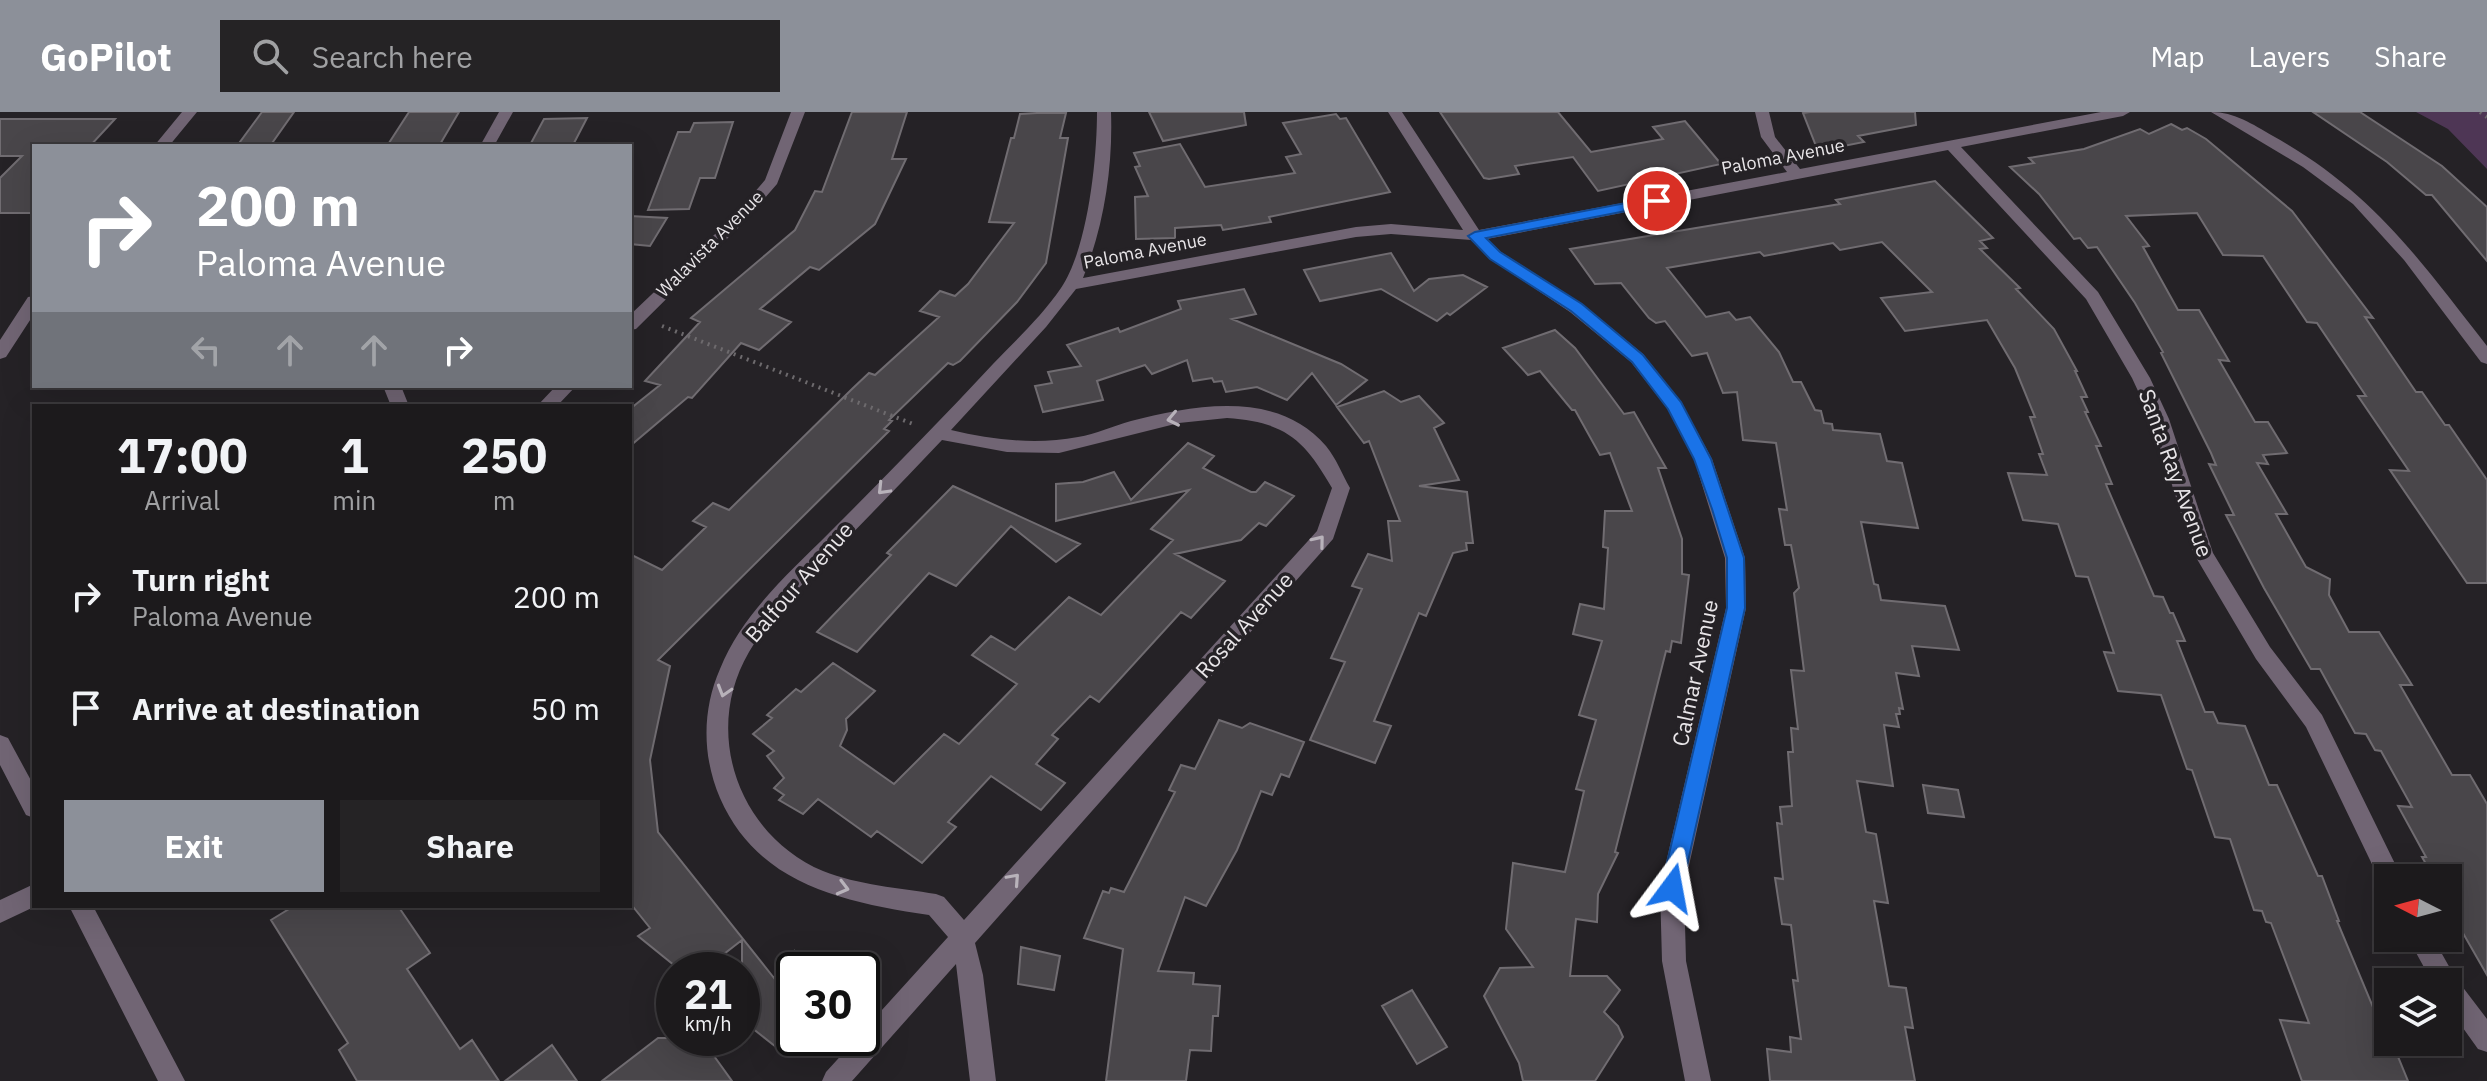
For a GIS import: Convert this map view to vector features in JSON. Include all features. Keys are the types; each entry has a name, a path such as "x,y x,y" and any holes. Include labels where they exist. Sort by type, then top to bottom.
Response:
{"street":[{"path":"163,144 190,112"},
{"path":"488,144 506,112"},
{"name":"Walavista Avenue","path":"634,321 739,219 772,181 798,112"},
{"name":"Balfour Avenue","path":"983,1081 975,1048 973,998 962,937 936,905 860,893 816,881 776,857 745,824 720,777 716,716 731,666 754,627 796,578 1034,331 1071,285 1082,258 1105,152 1104,112"},
{"name":"Calmar Avenue","path":"1395,112 1475,236 1495,255 1576,308 1637,358 1675,406 1703,459 1735,558 1736,608 1672,888 1674,961 1698,1081"},
{"path":"1762,112 1768,137 1796,174"},
{"name":"Paloma Avenue","path":"1071,285 1356,232 1391,229 1475,236 2123,112"},
{"path":"2218,112 2287,148 2359,201 2408,256 2487,358"},
{"name":"Santa Ray Avenue","path":"1952,146 2092,296 2141,378 2160,419 2204,554 2263,653 2314,721 2383,864"},
{"path":"0,353 32,304"},
{"path":"548,404 565,388"},
{"name":"Rosal Avenue","path":"835,1081 1326,534 1341,488 1317,447 1277,418 1216,409 1129,428 1079,444 1030,448 988,446 938,433"},
{"path":"0,744 29,783"},
{"path":"0,912 32,896"},
{"path":"82,908 172,1081"},
{"path":"2462,1005 2487,1040"}],"path":[{"path":"2480,112 2487,117"},
{"path":"634,321 938,433"}],"shaded area":[{"path":"2416,112 2487,112 2487,169 2448,129"}],"building":[{"path":"262,112 294,112 271,144 238,144"},
{"path":"409,112 459,112 440,144 388,144"},
{"path":"852,112 907,112 892,159 906,159 875,224 819,270 810,267 760,309 791,322 759,350 741,343 692,398 688,397 632,444 632,407 660,385 645,381 700,322 691,318 795,230 815,191 822,192"},
{"path":"1149,112 1244,112 1246,125 1163,141"},
{"path":"1440,112 1558,112 1591,152 1663,139 1653,127 1685,121 1721,164 1598,191 1573,157 1515,166 1519,174 1489,179 1484,178"},
{"path":"1915,112 1916,125 1858,136 1864,142 1818,151 1803,113"},
{"path":"2313,112 2360,112 2442,166 2487,207 2487,261 2432,195 2426,195 2387,162"},
{"path":"1066,113 1060,138 1068,138 1046,263 1017,302 960,361 953,365 948,363 889,420 892,421 884,429 889,431 658,660 670,666 650,760 658,832 753,952 742,952 742,940 726,952 658,952 638,936 650,928 632,906 632,555 662,570 706,527 693,521 713,503 729,510 869,373 875,375 939,317 920,311 940,291 955,296 968,284 1014,223 989,222 1011,138 1014,138 1020,114"},
{"path":"1336,114 1340,119 1346,118 1390,192 1269,217 1271,222 1223,230 1221,225 1175,228 1175,238 1136,239 1135,197 1148,196 1135,167 1140,166 1134,153 1180,144 1205,187 1295,173 1286,157 1301,154 1283,123"},
{"path":"587,118 574,144 531,144 544,119"},
{"path":"0,119 115,119 92,144 32,144 32,213 0,213 0,178 22,156 0,156"},
{"path":"733,122 715,178 700,178 689,209 648,210 678,132 690,132 694,123"},
{"path":"2171,124 2182,130 2187,128 2206,139 2292,211 2373,318 2365,317 2416,392 2422,392 2445,425 2449,425 2487,480 2487,583 2467,583 2390,470 2409,471 2358,396 2366,396 2317,323 2307,322 2263,256 2223,255 2197,213 2126,216 2149,246 2143,247 2178,310 2199,310 2229,361 2219,360 2255,422 2268,422 2287,453 2263,455 2268,464 2257,463 2287,514 2276,514 2306,567 2330,579 2329,595 2349,632 2379,632 2412,685 2400,685 2452,775 2470,775 2487,804 2487,975 2462,931 2462,864 2426,864 2422,857 2426,857 2398,806 2412,807 2381,751 2375,750 2366,734 2355,733 2320,669 2311,669 2226,515 2234,515 2209,464 2216,465 2211,453 2163,352 2135,303 2097,247 2088,248 2080,238 2074,239 2039,194 2010,167 2034,163 2029,158 2084,149 2140,129 2149,134"},
{"path":"1935,181 1993,238 1980,241 1987,248 1980,249 2020,288 2016,289 2054,329 2087,397 2081,397 2112,484 2106,484 2107,487 2154,596 2163,597 2170,613 2173,613 2185,641 2177,641 2205,712 2213,712 2218,723 2245,726 2269,785 2277,785 2318,876 2322,876 2374,1009 2374,1056 2398,1056 2408,1081 2302,1081 2280,1020 2309,1023 2271,923 2266,922 2262,911 2254,910 2230,839 2215,837 2161,695 2118,691 2104,652 2114,653 2088,577 2076,576 2058,524 2023,520 2008,473 2047,475 2030,417 2035,417 2015,368 1987,320 1905,331 1881,298 1932,292 1882,242 1840,250 1833,243 1764,256 1760,252 1667,268 1706,317 1729,312 1736,320 1750,317 1779,352 1793,382 1801,382 1815,410 1821,411 1824,423 1832,424 1833,430 1880,434 1887,461 1902,463 1918,528 1861,522 1874,584 1878,585 1881,600 1945,606 1959,650 1912,646 1919,676 1896,673 1903,709 1899,708 1900,714 1896,714 1899,727 1884,725 1893,786 1857,781 1866,832 1876,834 1888,903 1874,901 1889,986 1906,988 1913,1028 1905,1027 1915,1081 1770,1081 1767,1049 1791,1052 1790,1037 1801,1039 1793,980 1798,981 1791,925 1782,924 1775,878 1783,879 1777,823 1782,824 1780,807 1792,806 1788,752 1793,752 1791,728 1798,729 1791,670 1804,671 1794,593 1799,588 1791,545 1785,545 1779,509 1787,510 1776,443 1743,440 1737,392 1723,393 1707,353 1692,356 1665,321 1656,323 1649,318 1621,283 1595,284 1570,249 1840,204 1836,200"},
{"path":"632,216 667,218 650,246 632,244"},
{"path":"1391,253 1414,291 1429,279 1463,275 1487,287 1437,321 1381,289 1320,301 1304,270"},
{"path":"1244,289 1256,314 1232,319 1341,364 1367,380 1336,405 1312,373 1287,400 1257,387 1226,392 1222,381 1214,382 1212,378 1193,381 1187,360 1152,374 1145,365 1097,381 1103,400 1043,412 1035,386 1052,383 1048,372 1081,366 1067,345 1118,328 1120,332 1181,309 1178,301"},
{"path":"1555,330 1575,348 1624,414 1634,412 1666,468 1658,468 1682,539 1682,574 1689,575 1681,643 1672,641 1670,652 1666,651 1615,852 1618,853 1598,894 1597,922 1576,919 1570,976 1607,976 1620,990 1604,1012 1618,1026 1623,1037 1595,1081 1523,1081 1519,1063 1484,996 1500,968 1533,967 1506,929 1513,863 1565,872 1584,791 1576,789 1596,720 1579,715 1602,641 1573,634 1580,604 1604,609 1608,548 1603,547 1605,511 1632,511 1610,453 1600,455 1575,410 1540,371 1528,375 1503,348"},
{"path":"1384,391 1401,402 1419,396 1444,423 1434,428 1459,480 1419,486 1467,492 1473,543 1466,543 1467,550 1453,553 1426,616 1419,613 1374,721 1391,726 1375,763 1310,740 1345,662 1331,658 1362,589 1352,586 1368,554 1392,561 1388,521 1400,521 1369,441 1364,443 1337,407"},
{"path":"1188,443 1214,456 1203,468 1251,492 1256,492 1265,482 1294,496 1266,526 1259,523 1241,540 1175,554 1225,581 1191,618 1181,612 1099,702 1090,696 1052,735 1058,739 1036,764 1065,783 1041,810 991,776 948,822 956,827 922,863 877,831 871,837 818,799 803,814 779,800 784,795 774,788 784,778 767,756 774,751 753,734 772,718 767,715 796,689 801,692 833,663 875,691 846,719 847,730 840,746 894,784 944,734 959,744 1017,684 972,655 991,636 1015,650 1069,597 1101,615 1173,540 1151,529 1189,490 1056,521 1056,484 1083,482 1114,472 1131,500"},
{"path":"953,486 1080,544 1056,562 1011,526 956,586 929,573 857,652 817,632 891,555 887,553"},
{"path":"1219,720 1242,728 1250,723 1304,742 1289,777 1281,774 1272,795 1261,791 1237,850 1206,906 1185,897 1158,971 1194,973 1193,984 1220,986 1218,1016 1213,1016 1211,1051 1190,1050 1186,1081 1106,1081 1123,949 1084,938 1103,891 1109,893 1111,888 1124,892 1175,792 1169,790 1181,765 1195,769"},
{"path":"1923,785 1958,790 1964,817 1928,813"},
{"path":"291,908 399,908 430,953 407,969 460,1049 472,1040 499,1081 357,1081 339,1050 348,1043 271,920"},
{"path":"1021,947 1060,956 1054,990 1018,984"},
{"path":"760,960 774,978 776,975 776,1047 760,1034"},
{"path":"1412,990 1447,1047 1417,1064 1382,1006"},
{"path":"656,1040 656,1056 714,1056 732,1081 602,1081"},
{"path":"552,1045 577,1081 505,1081"}],"route":[{"path":"1657,201 1475,236 1495,255 1576,308 1637,358 1675,406 1703,459 1721,509 1735,558 1736,608 1672,888"}]}
